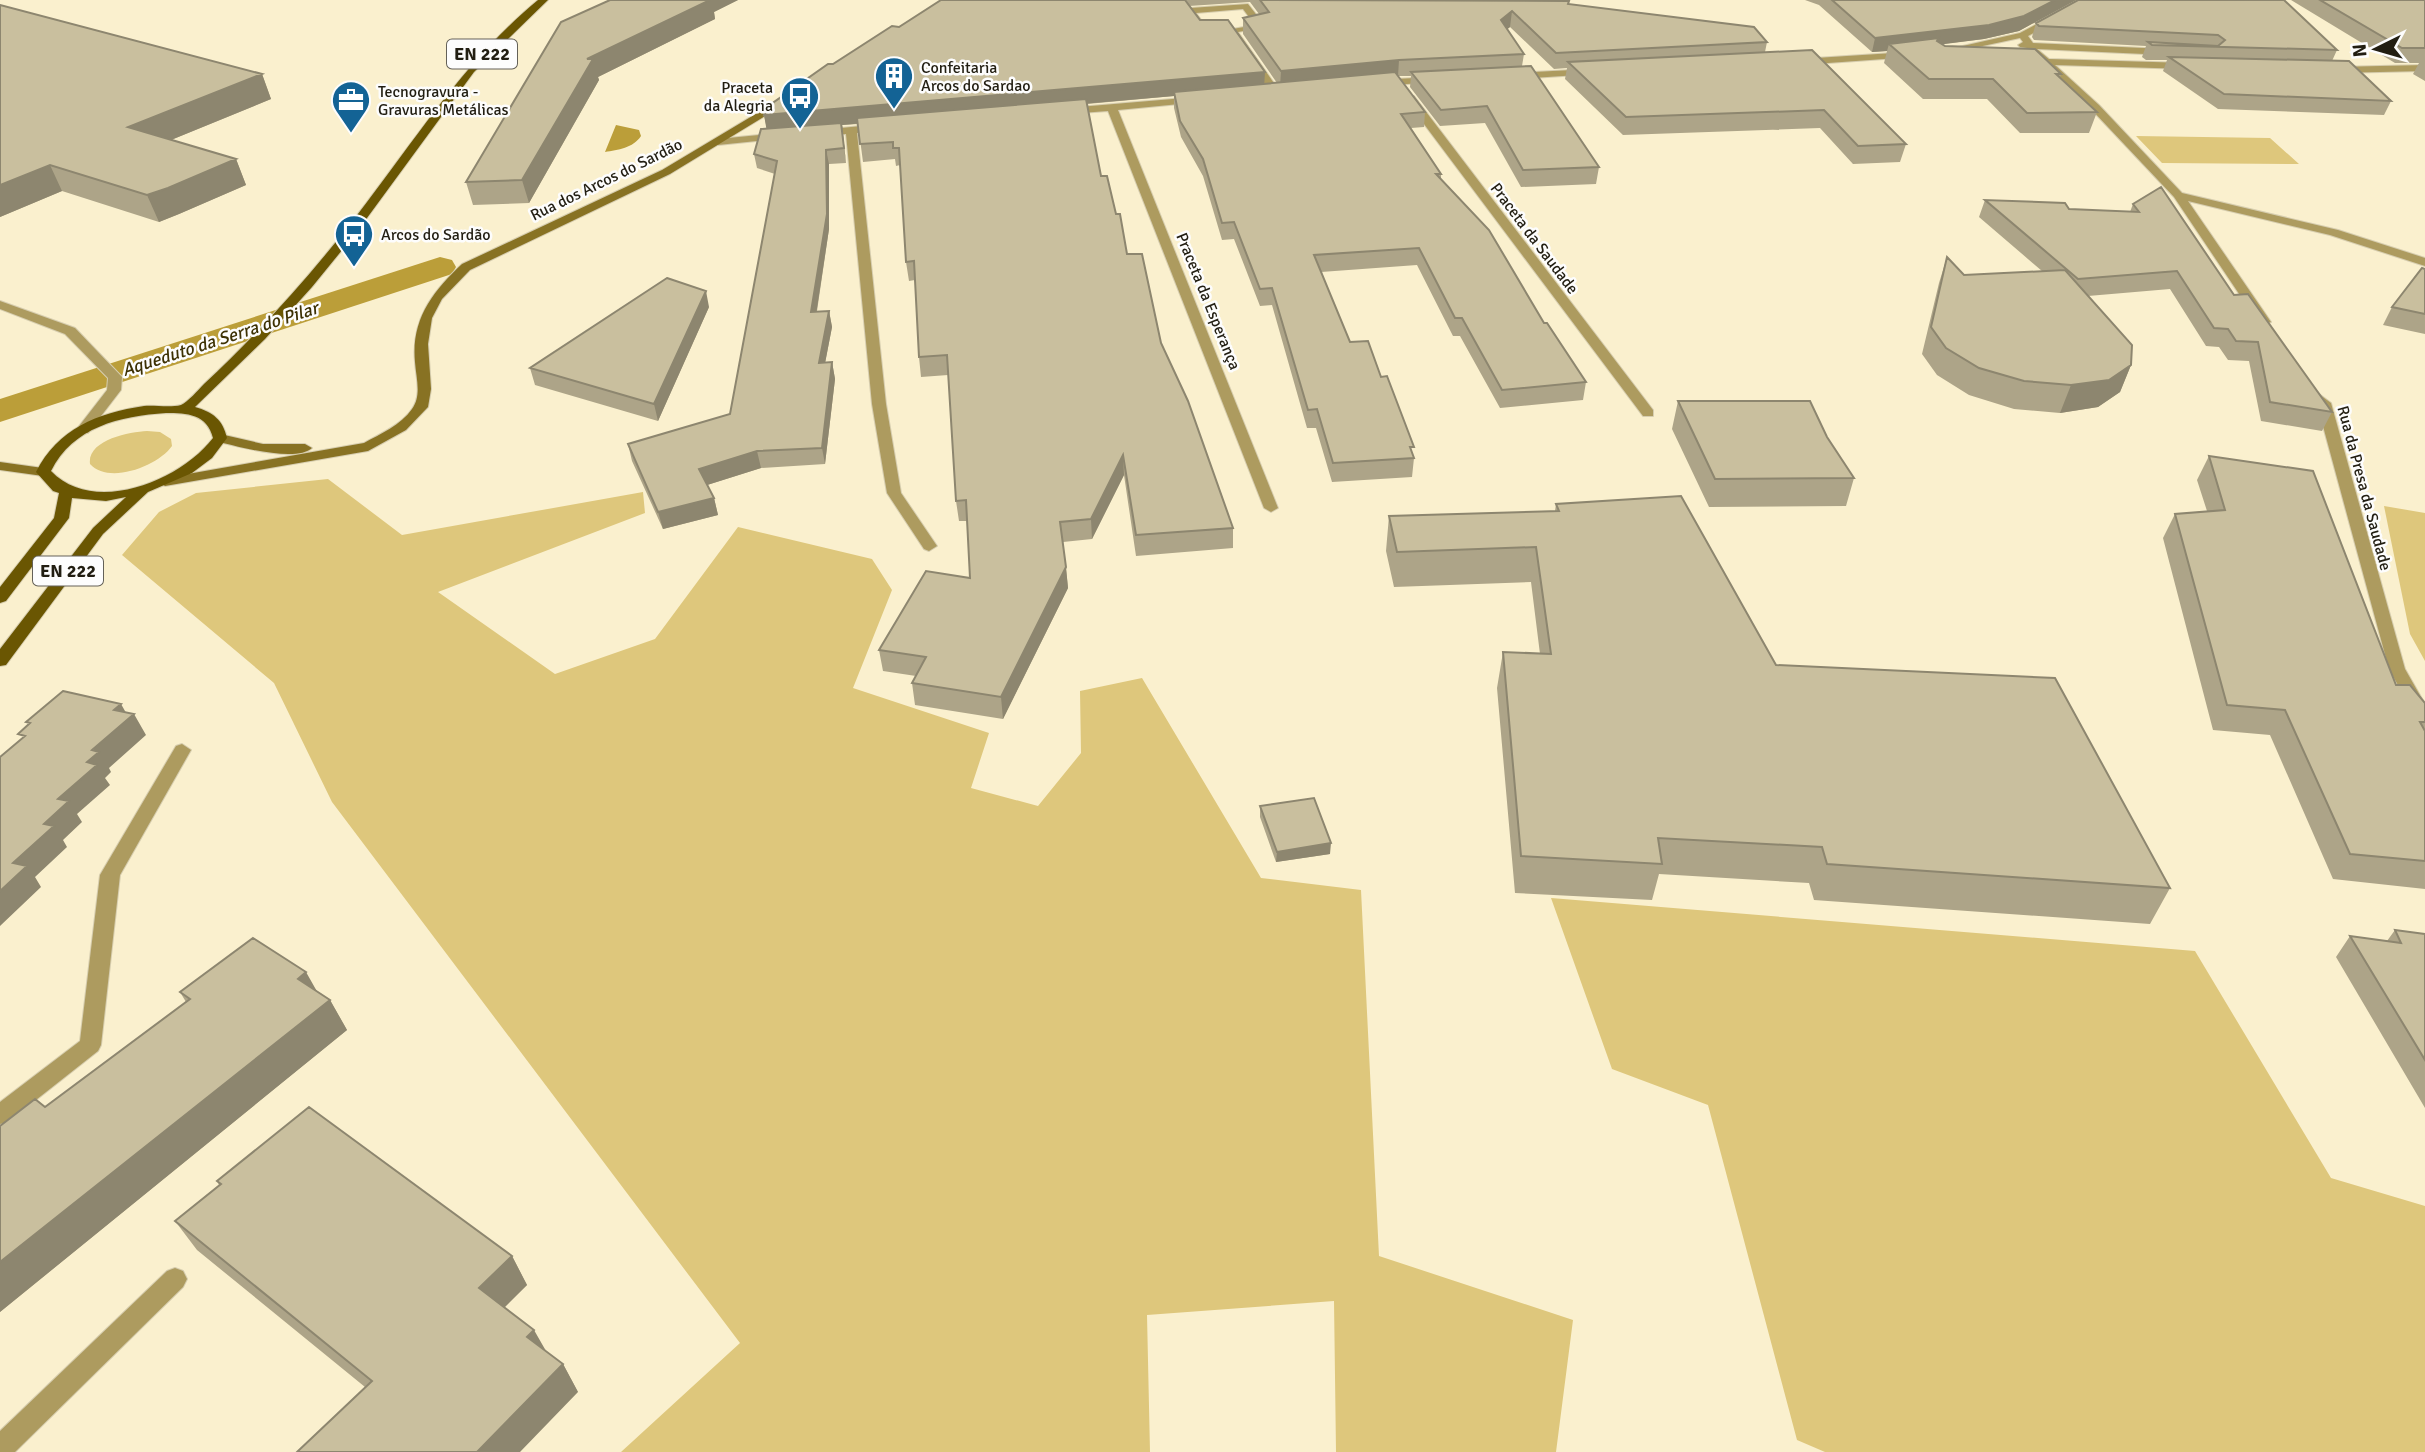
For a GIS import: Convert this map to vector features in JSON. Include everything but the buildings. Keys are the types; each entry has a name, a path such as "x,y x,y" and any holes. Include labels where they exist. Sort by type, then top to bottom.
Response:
{"main road":[{"name":"EN 222","path":"185,410 251,349 312,280 374,201 442,102 480,56 543,0"},
{"name":"Rua dos Arcos do Sardão","path":"165,482 368,447 396,431 414,416 424,399 420,338 428,307 444,287 466,267 666,172 796,93"},
{"path":"66,493 50,484 43,472 48,458 62,443 83,430 135,412 185,410 208,416 218,425 220,438"},
{"name":"EN 222","path":"0,598 61,518 66,493 102,496 144,489 165,482 203,460 220,438"},
{"name":"Rua dos Arcos do Sardão","path":"220,438 263,448 368,447"},
{"path":"0,466 43,472"},
{"name":"EN 222","path":"0,661 98,531 144,489"}],"street":[{"path":"2026,40 2089,0"},
{"path":"1245,6 1261,27 1233,30 1205,32 1190,11 1245,6"},
{"path":"1233,30 1276,93"},
{"path":"2026,40 2040,62 2095,107 2178,195 2250,296 2275,339"},
{"path":"1933,52 2026,40 2185,53"},
{"path":"1784,63 1920,56"},
{"path":"1946,60 1959,60"},
{"path":"2040,62 2205,66"},
{"path":"2322,65 2424,63"},
{"path":"1508,76 1604,71"},
{"path":"1370,84 1439,80"},
{"name":"Praceta da Saudade","path":"1398,82 1648,413"},
{"path":"1262,94 1289,91"},
{"path":"1057,112 1208,99"},
{"name":"Praceta da Esperança","path":"1112,107 1271,508"},
{"path":"808,134 892,126"},
{"path":"850,130 878,404 894,493 929,546"},
{"path":"719,142 795,135"},
{"path":"2178,195 2334,232 2425,262"},
{"path":"0,305 71,331 115,377 114,390 83,430"},
{"name":"Rua da Presa da Saudade","path":"2309,388 2324,403 2397,669 2425,719"},
{"path":"0,1115 90,1045 110,875 182,750"},
{"path":"0,1449 175,1279"}],"shaded area":[{"path":"616,125 639,130 641,136 630,146 605,152"},
{"path":"2136,136 2270,138 2299,164 2162,163"},
{"path":"160,432 171,439 172,446 156,460 121,473 98,470 90,464 95,449 102,443 130,433"},
{"path":"328,479 402,535 643,492 645,513 438,592 555,674 655,639 738,527 872,559 892,590 853,688 989,733 971,788 1038,806 1081,753 1080,691 1142,678 1261,878 1361,890 1379,1256 1573,1320 1556,1452 1336,1452 1334,1301 1147,1315 1150,1452 621,1452 740,1343 332,802 274,683 122,555 159,512 196,493"},
{"path":"2384,506 2425,513 2425,661 2410,634"},
{"path":"1551,898 2195,951 2331,1178 2425,1206 2425,1452 1825,1452 1797,1440 1708,1105 1612,1069"}],"waterway":[{"name":"Aqueduto da Serra do Pilar","path":"0,411 440,267"}],"place":[{"name":"Confeitaria Arcos do Sardao","path":"894,110"},
{"name":"Praceta da Alegria","path":"800,130"},
{"name":"Tecnogravura - Gravuras Metálicas","path":"351,134"},
{"name":"Arcos do Sardão","path":"354,268"}]}
